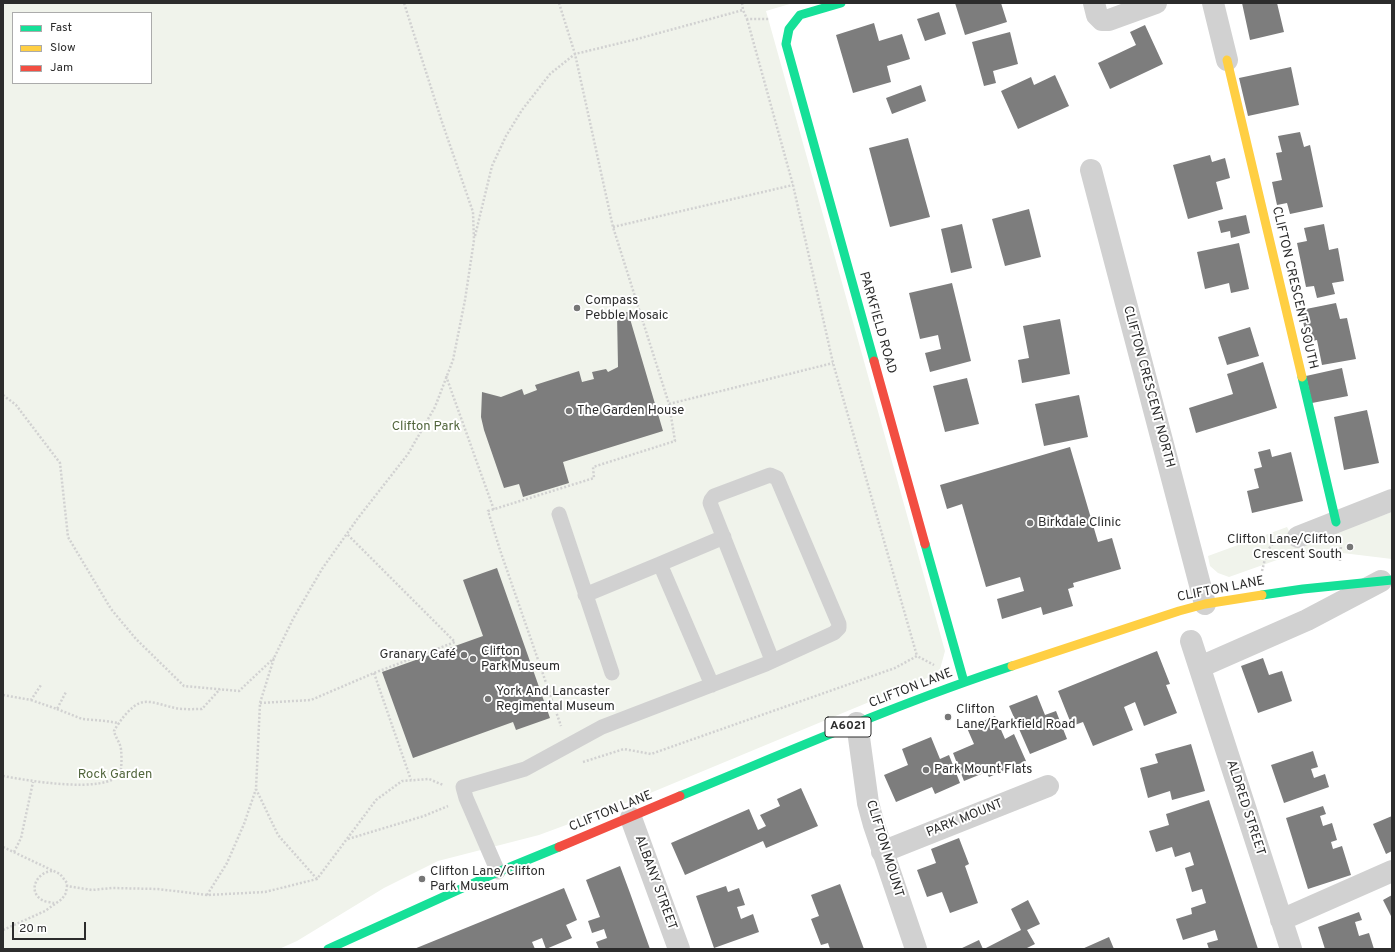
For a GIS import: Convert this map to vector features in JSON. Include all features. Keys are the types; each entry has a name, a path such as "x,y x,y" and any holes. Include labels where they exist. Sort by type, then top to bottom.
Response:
{"street":[{"path":"789,29 800,15 841,3"},
{"path":"1098,11 1109,20 1156,3"},
{"path":"1213,3 1227,60"},
{"name":"PARKFIELD ROAD","path":"789,29 786,44 964,682"},
{"name":"CLIFTON CRESCENT SOUTH","path":"1227,60 1336,522"},
{"name":"CLIFTON CRESCENT NORTH","path":"1091,170 1205,604"},
{"path":"1298,537 1392,500"},
{"path":"1200,667 1307,620 1387,580"},
{"name":"CLIFTON LANE","path":"328,949 498,872 857,723 964,682 1205,604 1302,588 1387,580"},
{"name":"ALDRED STREET","path":"1191,641 1291,949"},
{"name":"CLIFTON MOUNT","path":"857,723 868,804 882,852 916,949"},
{"name":"PARK MOUNT","path":"882,852 1048,786"},
{"name":"ALBANY STREET","path":"631,818 679,949"},
{"path":"1282,920 1392,872"}],"lane":[{"path":"498,872 466,798 463,787 525,769 568,747 602,727 712,686 772,660 834,633 839,628 839,624 780,486 774,476 770,475 714,496 710,504 772,660"},
{"path":"559,514 612,673"},
{"path":"585,595 724,536"},
{"path":"660,564 712,686"}],"path":[{"path":"404,3 442,122 473,212 474,240"},
{"path":"559,3 576,54 613,227 669,404 675,441 593,467 594,478 488,511 568,747"},
{"path":"742,3 792,185 834,363 917,656"},
{"path":"207,895 226,864 244,824 256,789 260,703 274,658 293,619 318,575 347,534 408,454 435,407 453,360 466,300 474,240 492,166 506,136 522,110 550,74 576,54 743,10"},
{"path":"747,19 779,19 789,29"},
{"path":"613,227 792,185"},
{"path":"669,404 834,363"},
{"path":"446,376 494,510"},
{"path":"3,395 16,405 60,463 68,537 111,609 136,639 184,686 239,690 274,658"},
{"path":"1336,522 1341,542 1339,585"},
{"path":"260,703 311,700 374,673 455,642 347,534"},
{"path":"1255,596 1267,551 1276,540 1298,537"},
{"path":"374,673 411,780"},
{"path":"31,700 41,685"},
{"path":"3,776 33,782 94,784 112,780 120,772 121,764 120,746 114,731 118,723 134,705 142,702 152,702 173,708 202,709 221,689"},
{"path":"57,709 66,692"},
{"path":"3,695 31,700 82,719 118,723"},
{"path":"14,852 21,838 33,782"},
{"path":"256,789 278,835 317,879"},
{"path":"348,839 424,816 466,798"},
{"path":"3,847 60,874 67,883 67,886"},
{"path":"52,871 38,877 35,883 35,888 37,896 42,901 55,903"}],"green space":[{"name":"Clifton Park","path":"3,3 793,3 766,11 945,651 939,673 631,801 539,835 438,861 384,888 297,941 279,949 3,949"},
{"path":"1392,512 1392,559 1326,551 1291,555 1229,577 1218,573 1210,566 1208,556 1287,527 1297,547"}],"building":[{"path":"955,3 1001,3 1007,22 965,35"},
{"path":"1242,3 1277,3 1284,32 1250,40"},
{"path":"939,12 946,34 925,41 917,19"},
{"path":"874,23 879,41 902,34 910,59 887,66 891,82 853,93 836,35"},
{"path":"1145,25 1163,64 1110,89 1098,63 1136,45 1130,32"},
{"path":"1010,32 1018,64 993,71 996,83 984,86 972,42"},
{"path":"1291,67 1299,105 1248,116 1239,78"},
{"path":"1055,75 1069,106 1018,129 1001,91 1031,77 1034,85"},
{"path":"921,85 926,101 892,114 886,98"},
{"path":"1300,132 1304,147 1310,145 1323,207 1290,214 1287,203 1277,205 1272,182 1282,180 1276,153 1282,152 1278,136"},
{"path":"908,138 930,217 890,227 869,148"},
{"path":"1210,155 1212,162 1225,158 1230,178 1216,182 1223,209 1188,219 1173,165"},
{"path":"1029,209 1041,257 1005,266 992,219"},
{"path":"1246,215 1250,233 1231,238 1230,231 1221,233 1218,221"},
{"path":"962,224 972,268 951,273 941,229"},
{"path":"1324,224 1329,250 1338,248 1344,281 1332,283 1335,294 1317,298 1314,286 1306,287 1297,243 1307,241 1304,228"},
{"path":"1239,243 1249,289 1231,293 1229,283 1205,289 1197,252"},
{"path":"952,283 971,361 930,372 925,353 941,349 938,335 920,339 909,293"},
{"path":"1336,303 1340,319 1347,318 1356,359 1322,365 1317,340 1307,342 1301,310"},
{"name":"The Garden House","path":"628,312 663,431 563,462 569,483 523,497 519,484 504,488 481,417 482,392 501,397 522,389 524,395 537,390 535,385 579,371 582,382 594,379 592,372 606,369 608,372 618,367 617,313"},
{"path":"1060,319 1070,374 1022,383 1018,360 1029,358 1023,326"},
{"path":"1250,327 1259,356 1227,365 1218,337"},
{"path":"1263,362 1277,408 1196,433 1189,408 1233,394 1227,374"},
{"path":"1342,368 1348,396 1312,403 1306,376"},
{"path":"967,378 979,424 945,432 933,386"},
{"path":"1079,395 1088,437 1044,446 1035,404"},
{"path":"1367,410 1379,463 1344,470 1334,417"},
{"name":"Birkdale Clinic","path":"1070,447 1098,542 1112,538 1121,569 1073,583 1074,587 1068,589 1073,606 1043,615 1041,607 1002,619 997,599 1024,591 1020,577 986,587 962,504 947,509 940,485"},
{"path":"1270,449 1272,457 1291,452 1303,501 1252,513 1247,491 1259,488 1254,469 1262,467 1258,452"},
{"name":"Clifton Park Museum","path":"497,568 550,718 516,730 513,722 413,758 382,672 483,636 463,580"},
{"path":"1157,651 1170,684 1166,685 1177,713 1144,726 1135,702 1124,707 1133,730 1093,746 1083,722 1072,726 1058,691"},
{"path":"1263,658 1269,675 1282,671 1292,701 1258,713 1241,666"},
{"name":"Park Mount Flats","path":"1037,695 1045,715 1056,711 1067,739 1030,754 1009,706"},
{"name":"Park Mount Flats","path":"995,716 1005,739 1014,734 1026,761 989,777 986,772 964,781 953,753 974,744 967,728"},
{"name":"Park Mount Flats","path":"931,737 940,759 949,755 960,783 935,794 932,787 896,802 884,775 908,765 902,749"},
{"path":"1191,744 1205,791 1172,800 1170,791 1148,798 1140,768 1158,763 1155,754"},
{"path":"1313,751 1318,767 1311,769 1314,778 1325,774 1329,787 1284,803 1271,765"},
{"path":"801,788 818,826 766,848 763,841 685,875 671,843 749,809 758,830 766,826 760,815 780,806 777,799"},
{"path":"1209,800 1258,949 1209,949 1207,943 1218,940 1215,930 1183,940 1176,919 1192,914 1191,908 1206,903 1202,889 1192,892 1185,868 1194,865 1190,852 1175,857 1172,847 1156,852 1149,831 1169,825 1166,814"},
{"path":"1323,806 1326,814 1320,816 1323,826 1332,823 1337,840 1331,842 1333,849 1342,846 1351,875 1308,889 1286,818"},
{"path":"1392,816 1392,851 1386,854 1373,824"},
{"path":"959,838 969,864 965,866 978,903 950,913 942,892 927,897 917,870 936,863 931,849"},
{"path":"620,866 650,949 599,949 596,942 607,938 604,929 592,933 588,921 600,917 586,880"},
{"path":"840,884 864,949 830,949 828,943 821,945 811,919 819,916 811,895"},
{"path":"726,886 728,892 739,888 745,905 737,907 741,919 753,914 759,932 714,948 696,896"},
{"path":"564,888 577,920 566,925 572,938 546,949 542,938 532,942 535,949 414,949"},
{"path":"1392,895 1392,918 1383,900"},
{"path":"1028,900 1040,924 1027,930 1035,944 1025,949 984,949 1021,930 1011,909"},
{"path":"1359,912 1362,920 1355,922 1359,936 1369,933 1374,949 1325,949 1318,927"},
{"path":"1109,937 1114,949 1082,949"},
{"path":"979,940 983,949 960,949"}],"traffic: fast":[{"path":"841,3 800,15 789,29 786,44 874,361"},
{"path":"1302,377 1336,522"},
{"path":"925,544 964,682"},
{"path":"1262,595 1303,589 1392,580"},
{"path":"680,796 886,712 970,680 1012,666"},
{"path":"328,949 498,872 559,847"}],"traffic: slow":[{"path":"1227,60 1302,377"},
{"path":"1012,666 1179,611 1205,604 1262,595"}],"traffic: jam":[{"path":"874,361 925,544"},
{"path":"559,847 680,796"}],"place":[{"name":"Compass Pebble Mosaic","path":"577,308"},
{"name":"The Garden House","path":"569,411"},
{"name":"Birkdale Clinic","path":"1030,523"},
{"name":"Clifton Lane/Clifton Crescent South","path":"1350,547"},
{"name":"Granary Café","path":"464,655"},
{"name":"Clifton Park Museum","path":"473,659"},
{"name":"York And Lancaster Regimental Museum","path":"488,699"},
{"name":"Clifton Lane/Parkfield Road","path":"948,717"},
{"name":"Park Mount Flats","path":"926,770"},
{"name":"Clifton Lane/Clifton Park Museum","path":"422,879"}],"park label":[{"name":"Rock Garden","path":"115,775"}]}
